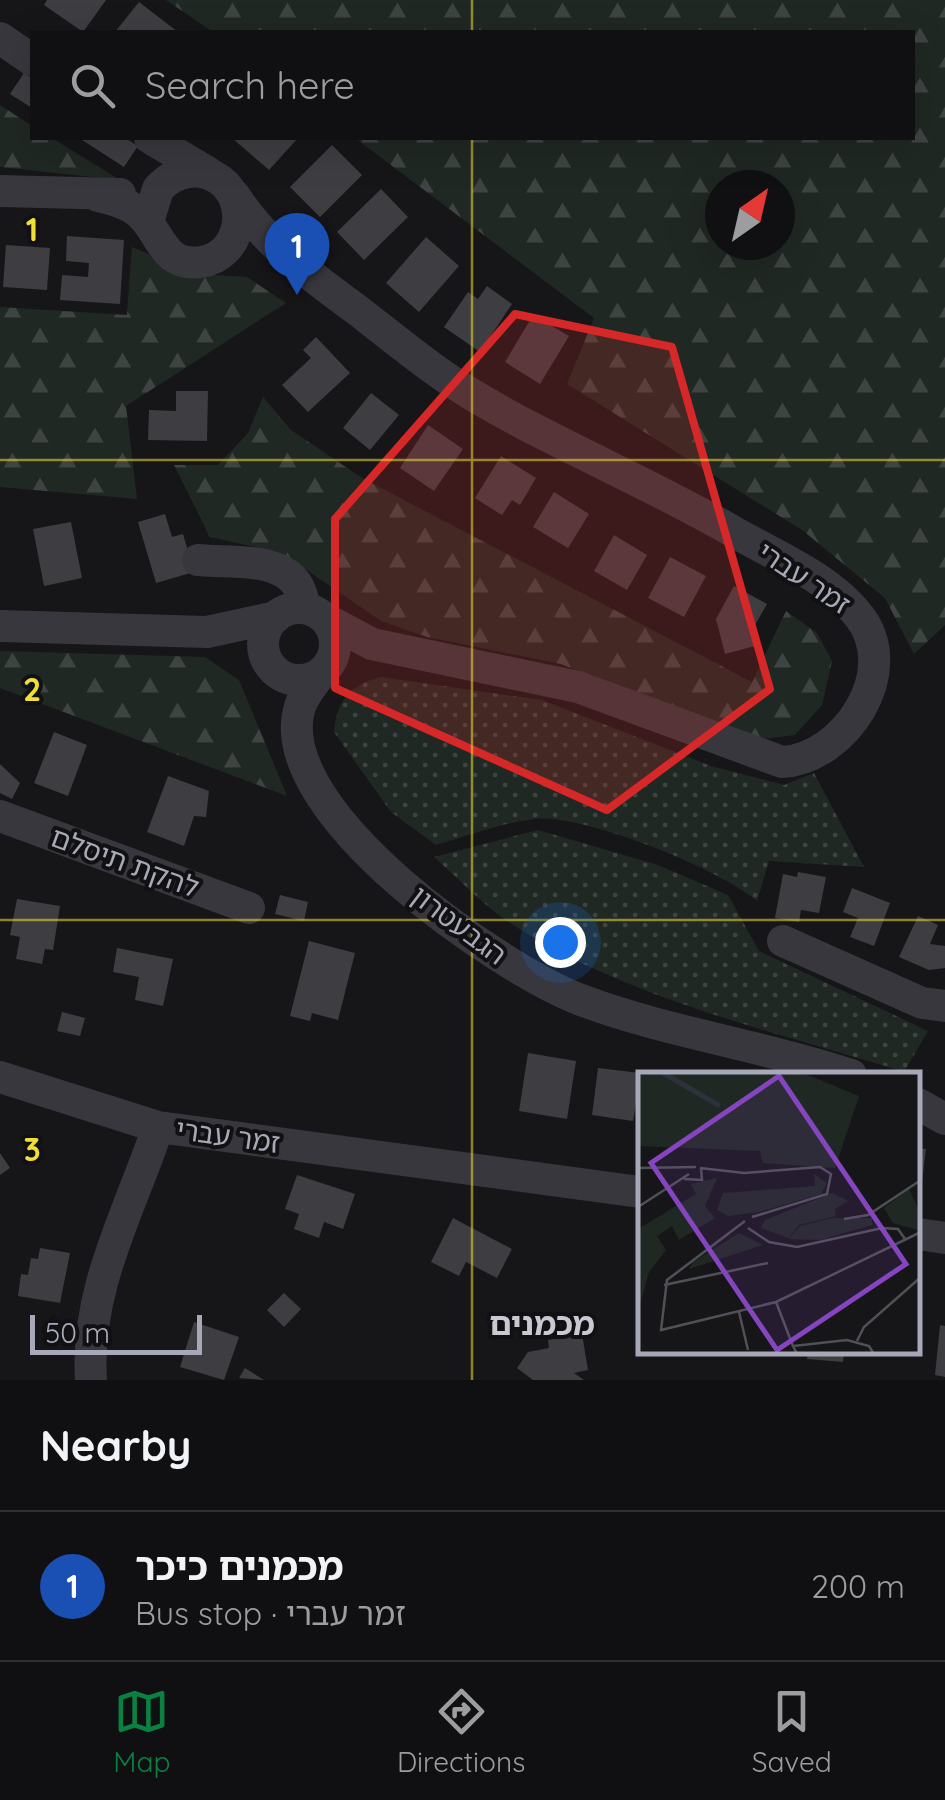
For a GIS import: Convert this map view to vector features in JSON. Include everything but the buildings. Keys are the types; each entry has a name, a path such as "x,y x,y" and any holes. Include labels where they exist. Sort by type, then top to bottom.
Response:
{"street":[{"path":"0,38 30,59"},
{"path":"148,222 163,162 152,140"},
{"path":"98,196 132,208 148,222 160,248 172,257 200,262 226,249 239,223 224,185 153,140"},
{"path":"0,190 98,196 159,187 185,172 224,185"},
{"name":"זמר עברי","path":"224,185 251,222 288,260 411,354 476,396 704,515 842,598 861,618 870,638 872,674 857,713 833,742 802,761 782,762 578,686 395,650 302,615"},
{"name":"זמר עברי","path":"226,249 257,250 288,260"},
{"path":"198,560 272,568 291,574 302,588 302,615"},
{"path":"268,660 265,632 302,615"},
{"path":"0,626 207,632 302,615 336,641 326,667 299,710 300,747"},
{"path":"207,632 268,660 290,678 312,678 326,667"},
{"name":"זמר עברי","path":"326,667 395,650"},
{"name":"הגבעטרון","path":"268,660 312,780 348,832 452,925 494,954 577,998 634,1018 841,1072"},
{"name":"להקת תיסלם","path":"0,816 249,908"},
{"path":"783,941 922,1003 945,1006"},
{"name":"זמר עברי","path":"0,1077 158,1127 638,1192"},
{"path":"920,1105 945,1119"},
{"path":"91,1380 89,1352 96,1296 158,1127"},
{"path":"920,1234 945,1238"}],"highlighted area":[{"path":"515,314 672,347 770,689 607,810 335,688 335,519"}],"green space":[{"path":"166,0 945,0 945,625 914,654 885,598 802,530 567,384 594,318 358,140 915,140 915,30 210,30"},
{"path":"0,105 30,125 30,140 55,140 120,180 0,167"},
{"path":"132,247 197,274 247,277 286,303 126,406 137,499 0,487 0,307 127,315"},
{"path":"263,397 291,430 362,478 752,682 786,611 817,633 832,661 822,705 795,735 754,740 561,664 427,637 381,621 282,553 210,537 174,465 218,465 248,433"},
{"path":"0,651 205,657 239,680 287,796 0,688"},
{"path":"381,677 542,700 711,766 784,785 814,773 864,867 769,861 757,901 683,859 616,834 556,819 509,823 436,845 391,812 334,732 338,711 347,696 361,684"},
{"path":"538,830 658,865 728,895 759,951 928,1031 904,1072 697,1009 595,969 503,918 434,857"}],"place":[{"name":"מכמנים כיכר","path":"297,295"}],"district":[{"name":"מכמנים","path":"542,1324"}]}
